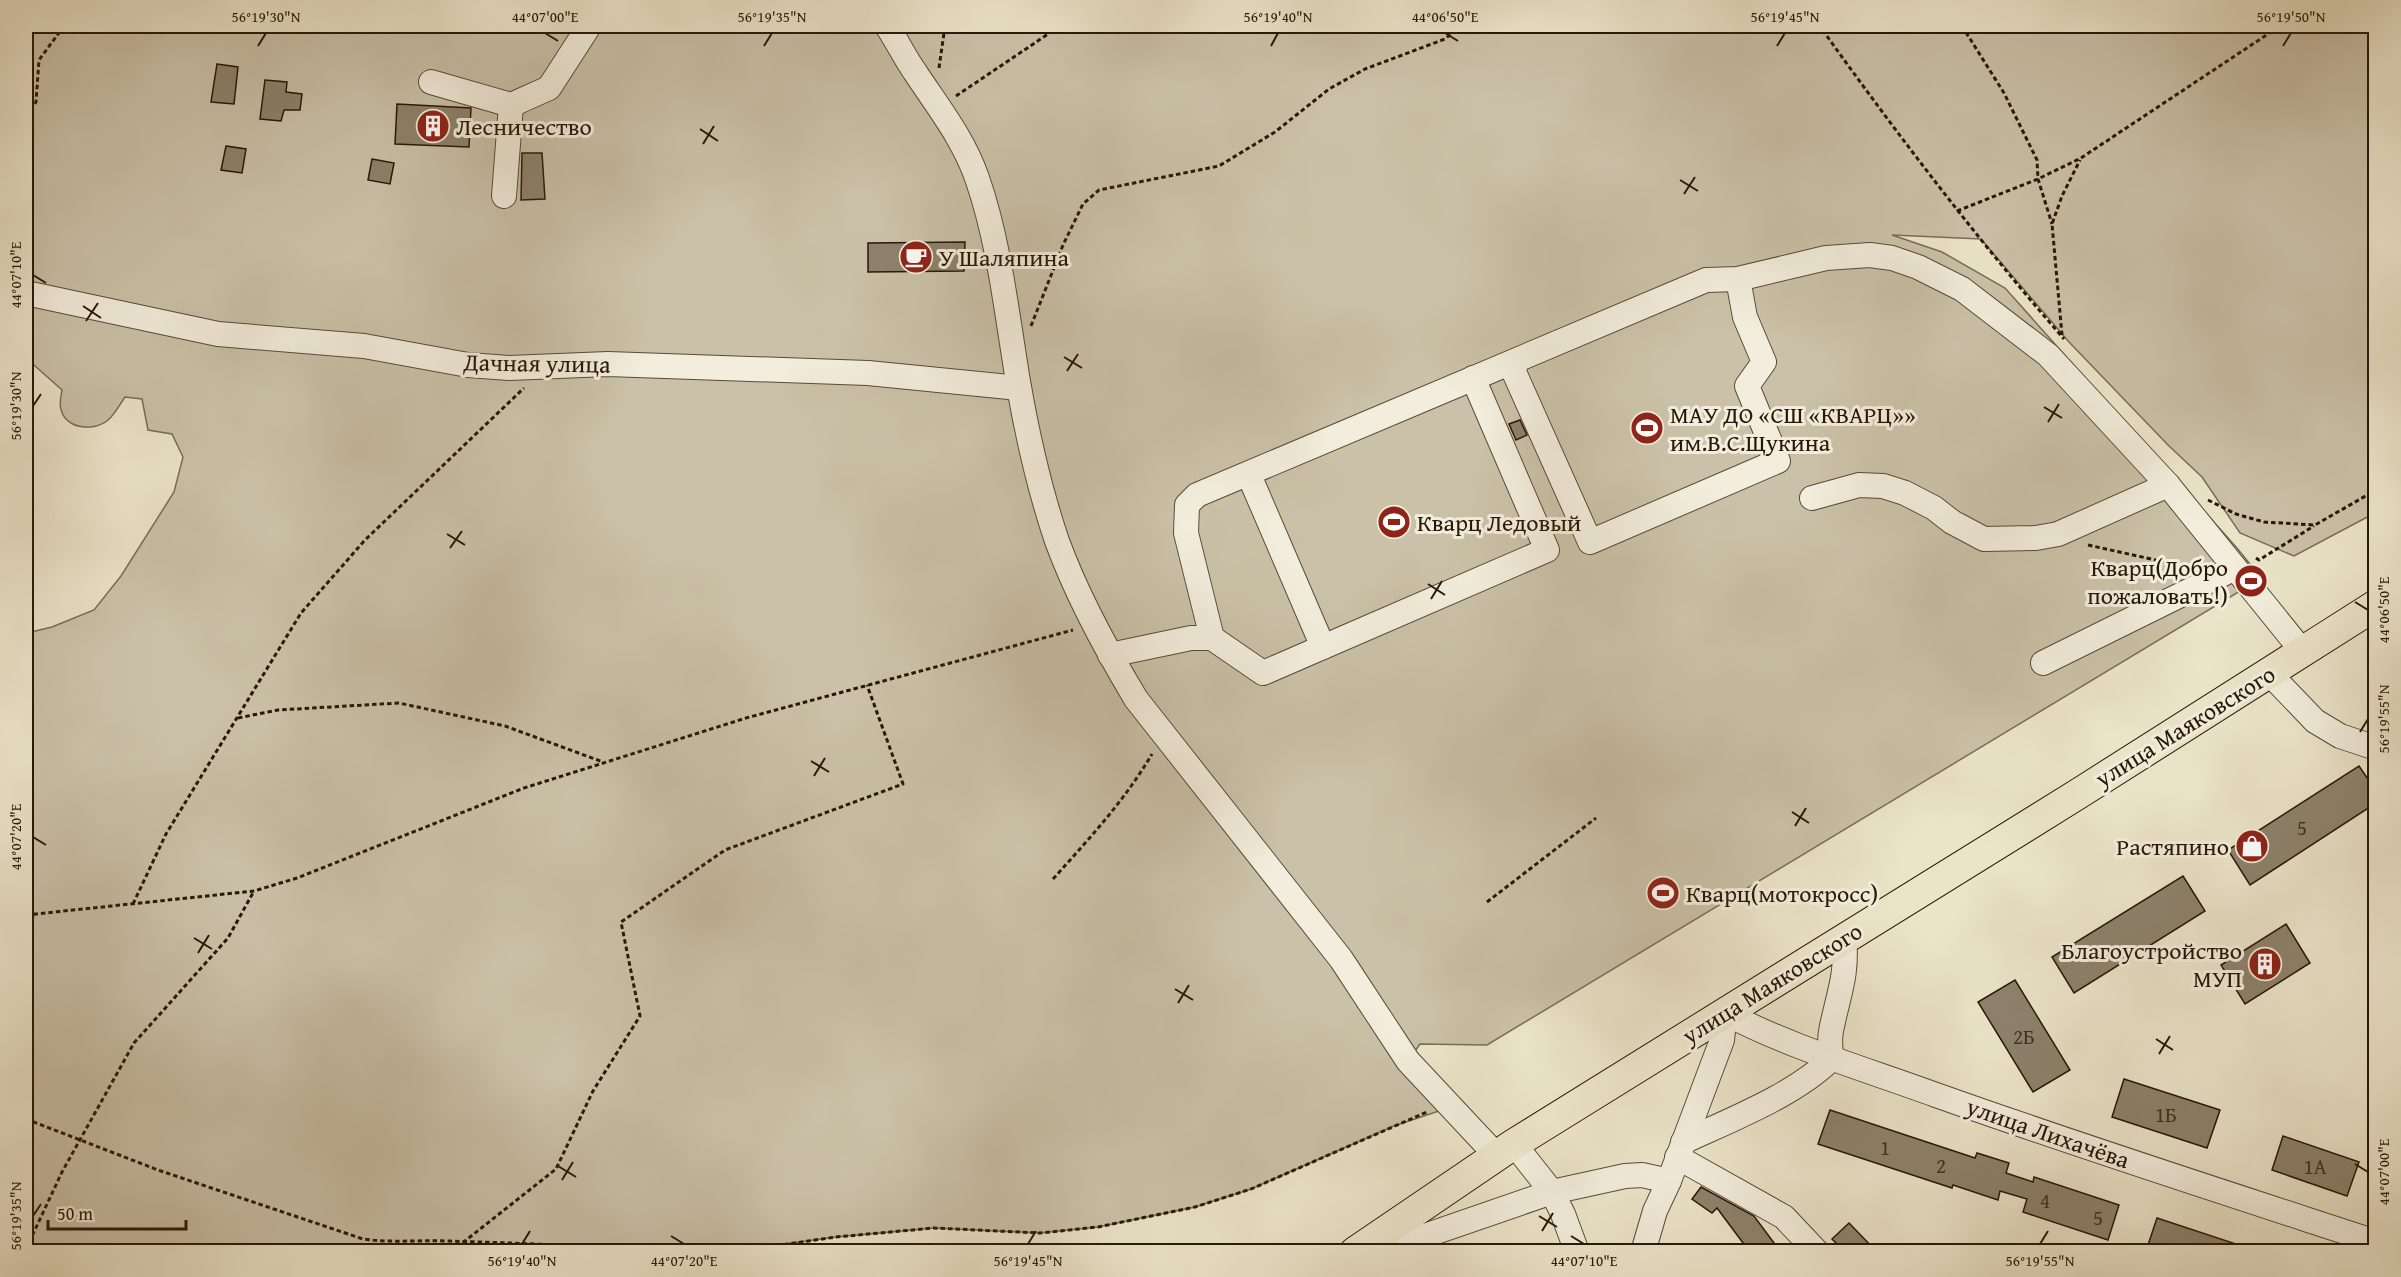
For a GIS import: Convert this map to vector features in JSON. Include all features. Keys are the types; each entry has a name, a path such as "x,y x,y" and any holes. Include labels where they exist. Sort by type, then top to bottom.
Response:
{"main road":[{"name":"улица Маяковского","path":"1355,1251 1505,1150 2376,605"}],"street":[{"path":"431,82 511,105 549,88 589,26"},
{"path":"887,26 913,70 964,145 977,179 1006,303 1019,388 1041,486 1058,542 1110,655 1136,699 1341,959 1408,1061 1451,1107 1505,1150 1552,1192 1577,1251"},
{"path":"504,196 511,105"},
{"path":"1212,638 1186,533 1187,505 1197,495 1249,475 1706,280 1738,279 1826,258 1870,255 1893,258 1929,272 1962,289 2048,355 2168,485 2229,571 2303,652"},
{"path":"1516,362 1514,372 1590,542 1778,461 1747,386 1764,362 1745,317 1738,279"},
{"name":"Дачная улица","path":"26,293 218,334 364,346 468,365 509,368 608,364 867,373 1019,388"},
{"path":"1110,655 1191,638 1212,638 1263,673 1547,550 1473,378"},
{"path":"1249,475 1323,647"},
{"path":"1812,498 1859,485 1883,486 1905,493 1983,539 2036,538 2058,534 2168,485"},
{"path":"2043,663 2229,571"},
{"path":"2269,673 2314,721 2340,736 2376,748"},
{"path":"1680,1149 1817,1074 1832,1059 1830,1033 1843,985 1846,961 1844,938"},
{"path":"1643,1251 1655,1211 1669,1181 1722,1040 1725,1013"},
{"name":"улица Лихачёва","path":"1725,1013 1758,1030 1832,1059 2053,1136 2376,1242"},
{"path":"1680,1149 1784,1217 1817,1251"},
{"path":"1378,1251 1552,1192 1625,1176 1642,1175 1669,1181"}],"path":[{"path":"26,116 36,102 39,60 63,26"},
{"path":"938,105 945,26"},
{"path":"938,105 1060,26"},
{"path":"1030,335 1032,324 1063,245 1083,204 1099,190 1219,166 1275,132 1329,89 1365,69 1445,39 1461,26"},
{"path":"1816,26 1824,32 1903,142 2069,345"},
{"path":"1824,32 1825,26"},
{"path":"1962,26 2004,93 2037,160 2038,179 2052,224 2062,337"},
{"path":"1958,211 2038,179 2081,158 2280,26"},
{"path":"2052,224 2062,196 2081,158"},
{"path":"133,904 166,834 302,613 358,548 547,366"},
{"path":"2259,560 2376,490"},
{"path":"2207,500 2236,514 2264,522 2315,525"},
{"path":"2058,534 2096,547 2229,571"},
{"path":"26,915 254,891 297,878 524,788 604,762 746,718 1095,624"},
{"path":"451,1251 556,1169 594,1091 640,1016 621,922 725,850 903,784 867,685"},
{"path":"237,718 278,710 399,703 505,726 604,762"},
{"path":"1053,879 1093,835 1135,782 1164,735"},
{"path":"1487,902 1596,818"},
{"path":"26,1249 80,1140 134,1043 228,938 254,891"},
{"path":"26,920 36,914"},
{"path":"732,1251 836,1237 934,1228 1040,1233 1098,1227 1195,1207 1251,1189 1425,1112 1451,1107"},
{"path":"26,1119 169,1174 363,1239 390,1242 428,1240 593,1246 650,1251"}],"shaded area":[{"path":"26,26 2375,26 2375,513 2294,556 2240,533 2202,477 2069,342 1981,239 1892,235 1942,252 2005,288 2254,569 2259,567 2267,580 2243,596 2240,591 1487,1045 1420,1044 1408,1061 1451,1107 1394,1126 1251,1189 1195,1207 1098,1227 1040,1233 934,1228 836,1237 732,1251 26,1251 26,612 31,632 52,627 94,610 121,576 174,492 183,457 172,434 148,430 142,399 125,397 111,418 102,424 88,427 68,421 60,407 62,390 26,358"}],"building":[{"path":"217,64 238,67 234,104 211,102"},
{"path":"265,80 287,82 286,92 302,94 300,110 284,110 281,121 260,119"},
{"name":"Лесничество","path":"397,104 471,108 469,147 395,144"},
{"path":"226,146 246,149 242,173 221,170"},
{"path":"522,153 542,153 545,199 521,200"},
{"path":"372,159 394,163 390,184 368,180"},
{"name":"У Шаляпина","path":"965,242 964,271 868,272 868,243"},
{"path":"1520,420 1527,435 1516,440 1509,424"},
{"path":"2359,766 2376,791 2376,803 2250,885 2228,850"},
{"path":"2183,876 2205,911 2074,993 2052,957"},
{"name":"Благоустройство МУП","path":"2286,924 2310,963 2245,1004 2221,965"},
{"path":"2015,980 2070,1070 2033,1092 1978,1002"},
{"path":"2124,1079 2220,1110 2207,1148 2112,1117"},
{"path":"1830,1110 1975,1158 1977,1153 2009,1163 2006,1173 2033,1182 2034,1177 2119,1205 2108,1240 2023,1212 2027,1199 2000,1191 1998,1200 1953,1185 1952,1188 1818,1144"},
{"path":"2283,1136 2359,1162 2347,1196 2272,1170"},
{"path":"1701,1187 1754,1216 1780,1251 1749,1251 1717,1208 1712,1213 1692,1199"},
{"path":"2157,1218 2251,1249 2251,1251 2146,1251"},
{"path":"1849,1223 1876,1251 1844,1251 1832,1239"}],"place":[{"name":"Лесничество","path":"433,126"},
{"name":"У Шаляпина","path":"916,257"},
{"name":"МАУ ДО «СШ «КВАРЦ»» им.В.С.Щукина","path":"1647,428"},
{"name":"Кварц Ледовый","path":"1394,522"},
{"name":"Кварц(Добро пожаловать!)","path":"2251,581"},
{"name":"Растяпино","path":"2252,846"},
{"name":"Кварц(мотокросс)","path":"1663,893"},
{"name":"Благоустройство МУП","path":"2265,964"}]}
